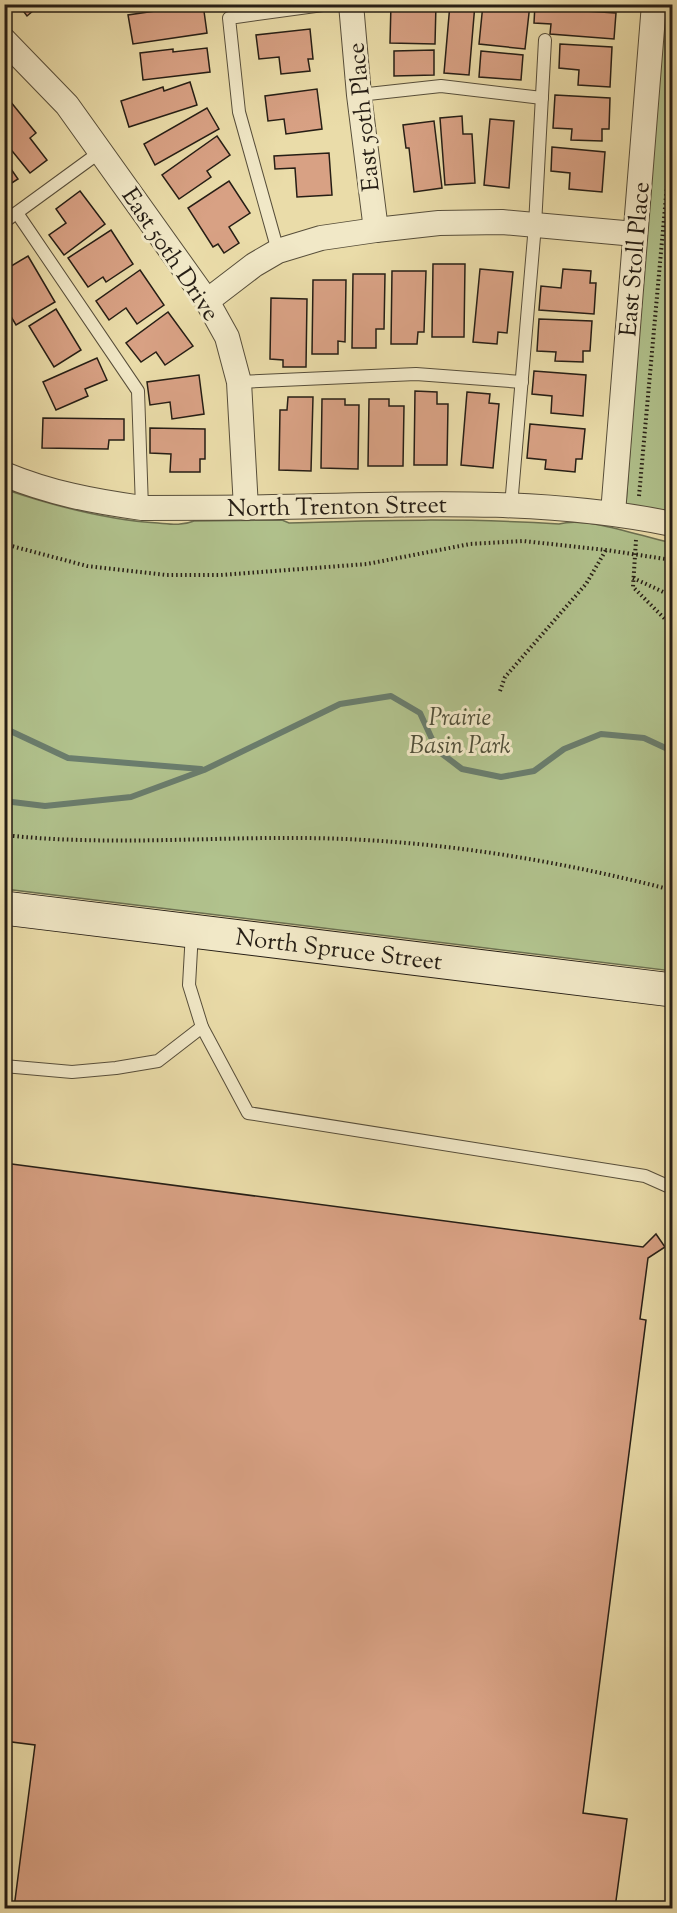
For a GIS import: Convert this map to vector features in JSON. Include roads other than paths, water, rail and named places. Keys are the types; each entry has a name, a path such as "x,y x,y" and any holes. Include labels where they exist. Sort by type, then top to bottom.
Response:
{"street":[{"name":"East 50th Place","path":"351,4 359,95 376,230"},
{"name":"East Stoll Place","path":"613,513 654,4"},
{"name":"East 50th Drive","path":"4,40 67,105 207,301 227,337 239,382 246,508"},
{"path":"207,301 254,265 278,251 321,238 439,223 502,222 636,234"},
{"name":"North Trenton Street","path":"4,474 36,487 97,502 142,508 462,504 613,513 672,524"},
{"name":"North Spruce Street","path":"4,908 672,990"}],"lane":[{"path":"278,251 239,112 229,18 330,4"},
{"path":"511,506 535,225 545,40"},
{"path":"359,95 441,86 542,98"},
{"path":"4,222 100,152"},
{"path":"17,213 138,391 142,508"},
{"path":"239,382 416,374 522,382"},
{"path":"192,931 189,985 202,1027 248,1113 645,1176 672,1188"},
{"path":"4,1066 72,1072 158,1061 202,1027"}],"waterway":[{"path":"4,801 45,806 131,797 204,770 340,704 391,696 420,713 437,750 462,769 501,777 534,771 564,749 601,734 644,738 672,751"},
{"path":"4,728 68,758 201,769"}],"park label":[{"name":"Prairie Basin Park","path":"460,731"}]}
